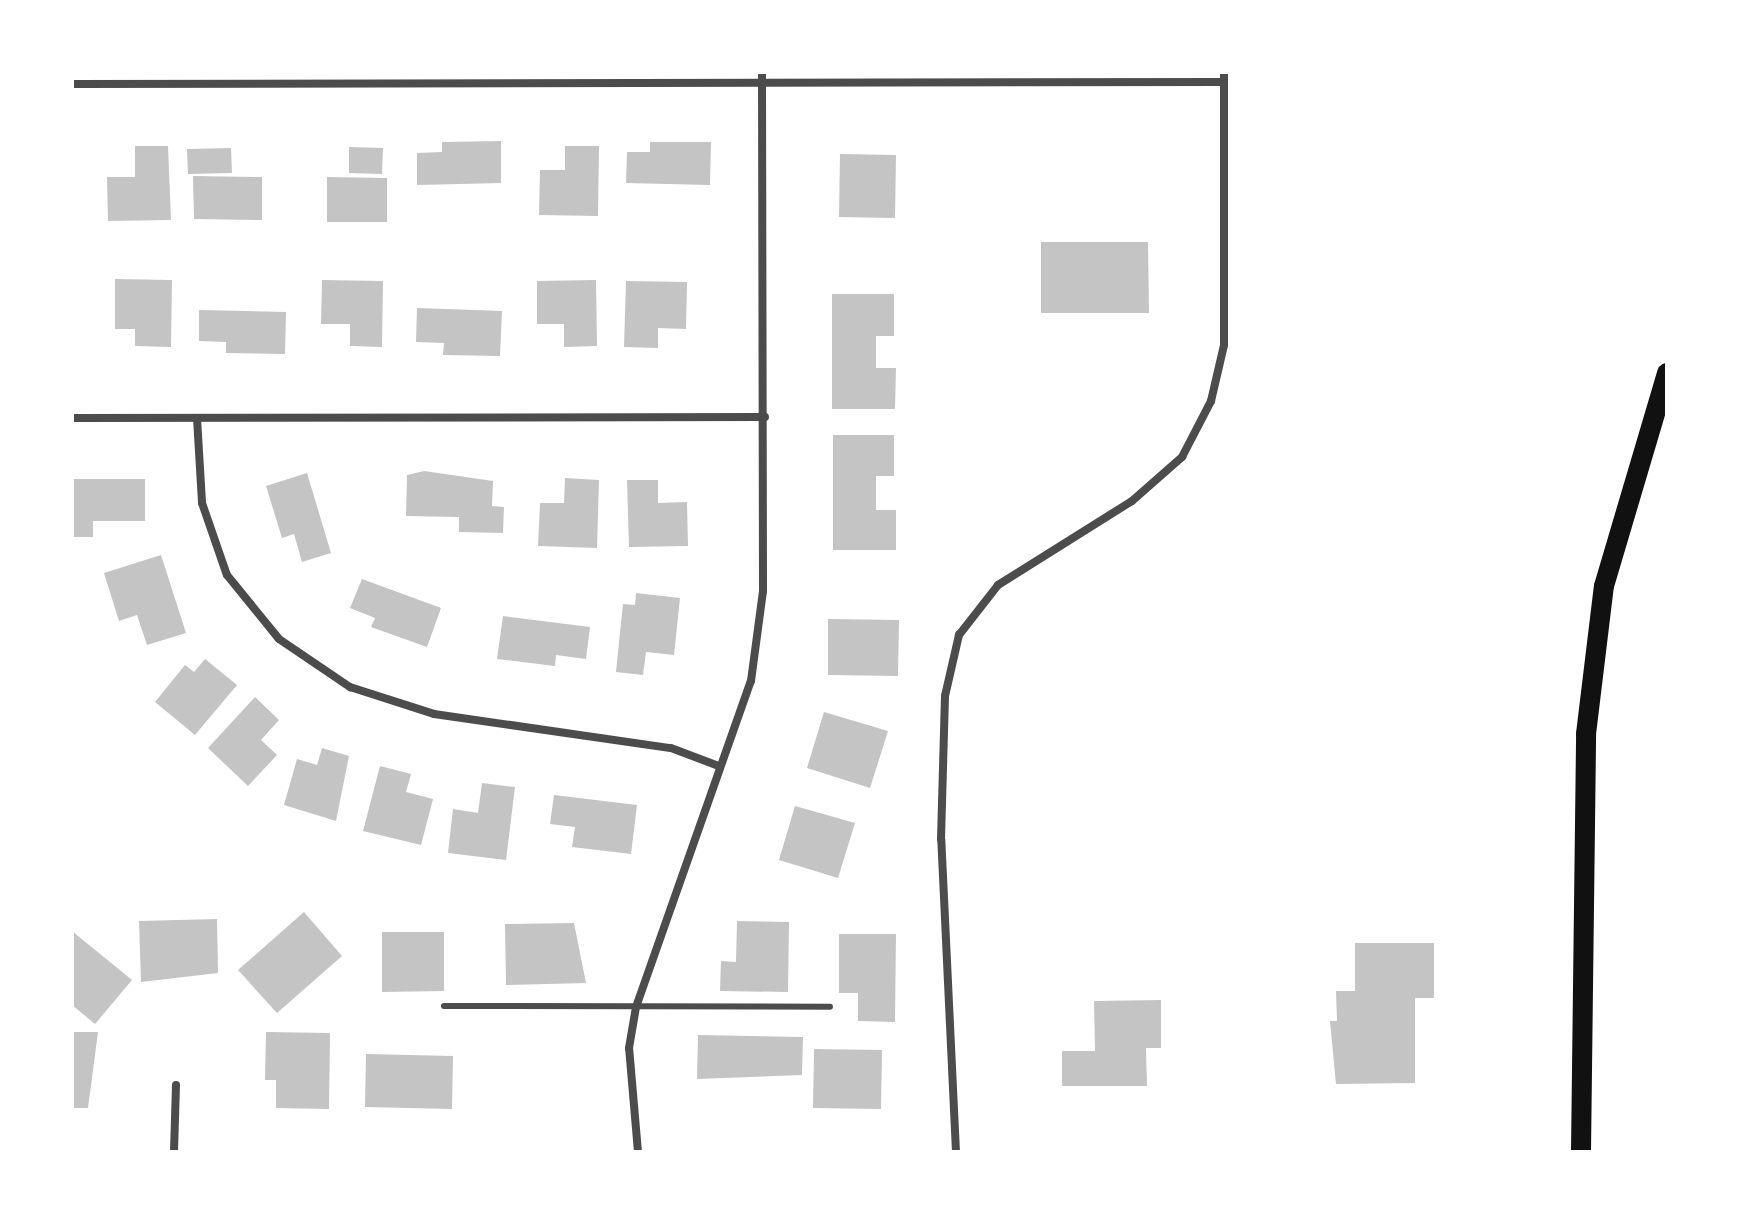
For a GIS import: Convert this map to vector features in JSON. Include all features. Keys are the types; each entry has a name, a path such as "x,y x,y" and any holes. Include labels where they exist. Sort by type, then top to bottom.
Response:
{"main road":[{"path":"1581,1152 1586,734 1604,586 1667,373"}],"street":[{"path":"638,1152 629,1048 636,1007 751,681 758,636 765,417 762,72"},
{"path":"72,84 1224,77 1224,345 1211,401 1182,457 1132,501 998,585 959,635 945,696 941,839 956,1152"},
{"path":"72,418 765,417"},
{"path":"197,418 202,503 227,575 279,639 350,687 434,714 671,748 719,766"},
{"path":"174,1152 176,1085"}],"lane":[{"path":"444,1006 830,1007"}],"building":[{"path":"501,141 501,183 417,185 417,153 442,152 442,142"},
{"path":"650,142 711,142 710,185 626,183 627,152 650,152"},
{"path":"135,146 168,146 171,220 108,221 107,177 135,177"},
{"path":"565,146 599,146 598,216 539,215 540,170 565,170"},
{"path":"349,147 383,148 382,174 349,173"},
{"path":"231,148 232,173 188,174 187,149"},
{"path":"840,154 896,155 895,218 839,217"},
{"path":"193,176 262,177 262,220 194,219"},
{"path":"327,177 387,178 387,222 327,222"},
{"path":"1041,242 1148,242 1149,313 1041,313"},
{"path":"115,279 172,280 171,347 135,346 135,329 115,329"},
{"path":"322,280 383,281 382,347 350,346 350,324 321,324"},
{"path":"596,280 597,346 564,347 564,324 537,324 537,281"},
{"path":"626,281 687,282 686,329 658,328 658,348 624,347"},
{"path":"832,294 894,294 894,336 876,336 876,368 896,368 895,409 832,409"},
{"path":"417,308 502,311 500,356 443,355 444,343 416,342"},
{"path":"199,310 286,312 285,354 226,353 226,342 199,341"},
{"path":"833,435 894,435 894,476 876,476 876,510 896,510 896,550 833,550"},
{"path":"424,471 493,481 492,506 504,507 503,533 459,532 459,517 406,516 407,475"},
{"path":"307,473 331,553 302,562 294,534 282,538 266,486"},
{"path":"565,478 599,480 597,548 538,546 540,503 564,503"},
{"path":"72,479 145,479 145,521 93,521 93,537 72,537"},
{"path":"627,480 658,480 658,503 687,502 688,546 629,547"},
{"path":"161,555 186,633 147,645 137,615 119,621 104,573"},
{"path":"362,579 441,608 427,647 371,627 375,618 350,608"},
{"path":"636,593 680,598 674,655 646,652 643,675 616,672 623,604 635,605"},
{"path":"503,616 590,627 586,659 556,655 555,666 497,659"},
{"path":"828,619 899,620 898,676 828,675"},
{"path":"205,659 237,685 195,735 155,702 185,665 194,672"},
{"path":"255,697 279,720 261,740 277,755 248,786 208,748"},
{"path":"824,712 888,731 870,788 807,768"},
{"path":"322,748 349,756 336,821 284,805 297,759 317,765"},
{"path":"380,766 411,774 406,792 433,799 421,845 363,831"},
{"path":"482,783 515,787 506,860 448,853 453,809 478,813"},
{"path":"554,795 637,805 631,854 572,847 575,827 550,824"},
{"path":"795,806 855,823 838,878 779,860"},
{"path":"304,912 342,956 277,1013 238,970"},
{"path":"217,919 218,973 141,982 139,921"},
{"path":"737,921 789,922 788,992 720,991 721,961 736,962"},
{"path":"574,923 586,983 506,985 505,924"},
{"path":"72,931 132,980 95,1024 72,1005"},
{"path":"382,932 444,932 444,991 382,992"},
{"path":"839,934 896,934 895,1022 858,1021 858,993 839,993"},
{"path":"1355,943 1434,943 1434,998 1415,998 1415,1083 1336,1084 1330,1021 1337,1021 1336,991 1355,991"},
{"path":"1161,1000 1161,1048 1146,1048 1147,1086 1062,1086 1062,1051 1095,1051 1094,1001"},
{"path":"72,1032 98,1032 88,1108 72,1108"},
{"path":"266,1032 330,1033 329,1109 276,1108 276,1080 265,1080"},
{"path":"698,1035 803,1037 802,1075 697,1079"},
{"path":"814,1049 882,1050 881,1109 813,1108"},
{"path":"366,1054 453,1056 452,1109 365,1107"}]}
